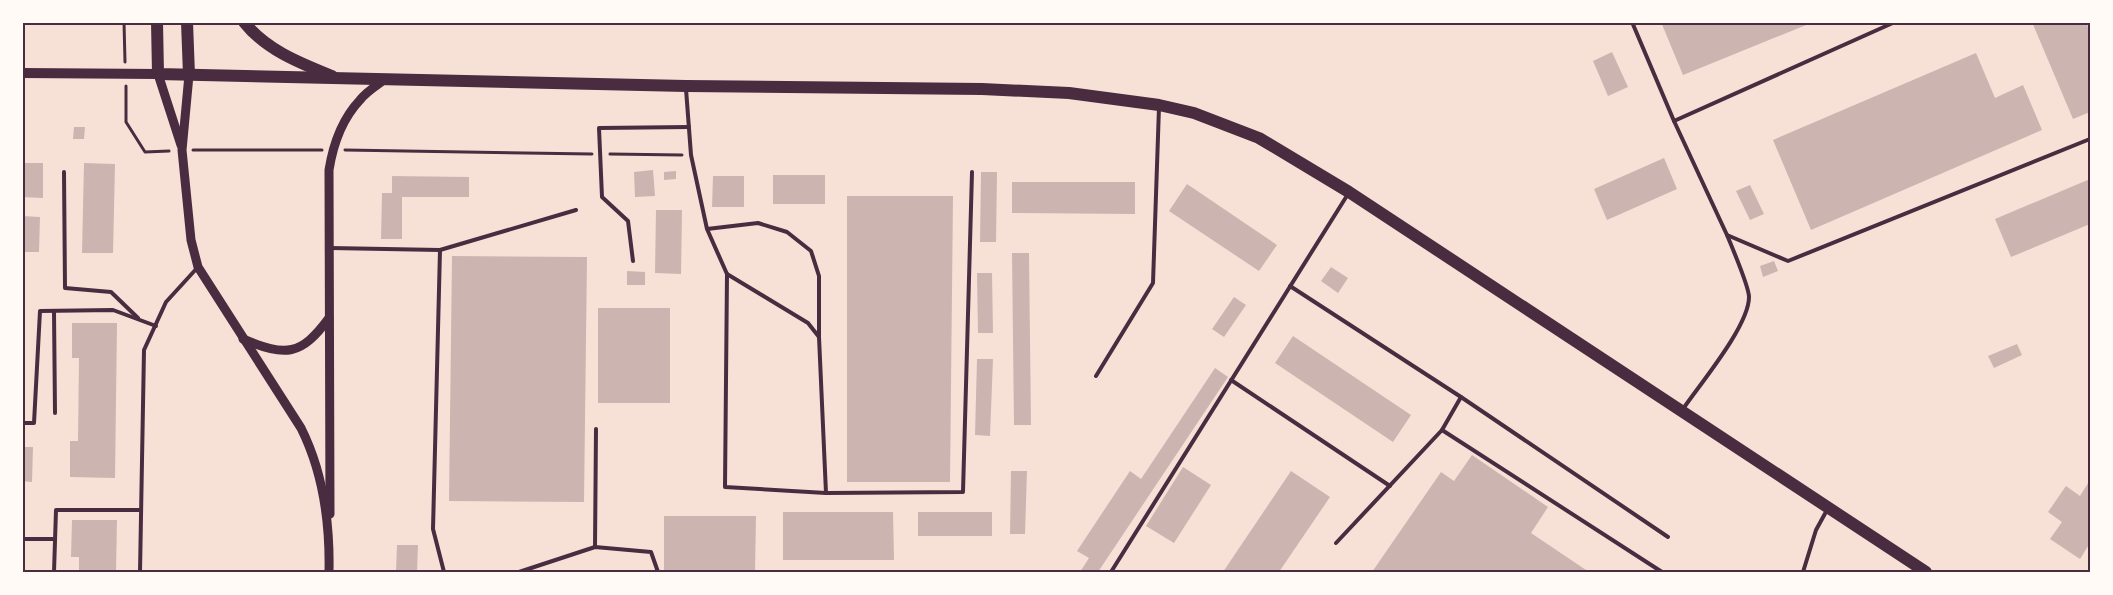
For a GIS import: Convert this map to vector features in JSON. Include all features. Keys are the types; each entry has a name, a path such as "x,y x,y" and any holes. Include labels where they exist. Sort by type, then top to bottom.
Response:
{"main road":[{"path":"158,22 158,74"},
{"path":"187,22 188,75"},
{"path":"244,22 270,46 297,61 341,79"},
{"path":"22,72 686,86 982,89 1069,93 1159,105 1194,112 1259,138 1349,192 1926,572"}],"street":[{"path":"158,74 182,150"},
{"path":"188,75 182,150 191,240 198,267 301,428 310,446 316,460 330,537"},
{"path":"329,572 329,170 332,150 343,124 360,100 384,80"},
{"path":"243,339 278,351 297,349 315,337 329,318"}],"lane":[{"path":"1632,22 1674,121 1728,235 1749,295 1740,327 1681,411"},
{"path":"1674,121 1895,22"},
{"path":"686,86 691,155 707,229 727,274 725,487 826,493 963,492 972,172"},
{"path":"1096,376 1153,283 1159,105"},
{"path":"633,261 628,222 602,197 599,128 689,127"},
{"path":"1728,235 1788,261 2090,139"},
{"path":"64,172 65,288 111,292 140,320"},
{"path":"1111,572 1349,192"},
{"path":"328,248 440,250 576,210"},
{"path":"707,229 758,223 787,232 811,251 819,276 819,337 826,493"},
{"path":"440,250 433,529 444,572"},
{"path":"140,572 144,350 166,302 198,267"},
{"path":"727,274 808,323 819,337"},
{"path":"1290,286 1461,397 1668,537"},
{"path":"22,423 34,423 40,312 54,310 113,310 156,326"},
{"path":"54,310 55,413"},
{"path":"1231,380 1390,486"},
{"path":"1336,543 1442,430 1461,397"},
{"path":"595,547 596,429"},
{"path":"1442,430 1662,572"},
{"path":"1803,572 1816,530 1828,508"},
{"path":"54,572 56,510 141,510"},
{"path":"22,540 55,539"},
{"path":"519,572 595,547 651,552 658,572"}],"path":[{"path":"124,22 126,122 144,152 182,150 332,150 691,155"}],"building":[{"path":"1661,22 1811,22 1811,23 1683,75"},
{"path":"2032,22 2086,22 2090,32 2090,112 2073,119"},
{"path":"1612,52 1628,87 1608,96 1593,61"},
{"path":"1976,53 1995,98 2023,85 2042,130 1811,230 1773,140"},
{"path":"74,127 85,127 84,139 73,139"},
{"path":"1664,158 1677,189 1607,220 1594,189"},
{"path":"22,163 43,163 43,198 22,197"},
{"path":"84,163 115,164 113,253 82,253"},
{"path":"653,170 655,196 635,197 634,172"},
{"path":"676,171 676,179 664,180 664,172"},
{"path":"981,172 997,172 996,242 980,242"},
{"path":"773,175 825,175 825,204 773,204"},
{"path":"392,176 469,177 469,197 402,197 402,239 381,239 382,193 392,193"},
{"path":"713,176 744,176 744,207 712,207"},
{"path":"2090,179 2090,224 2011,257 1995,219"},
{"path":"1012,182 1135,182 1135,214 1012,213"},
{"path":"1187,184 1277,245 1259,271 1169,211"},
{"path":"1750,185 1764,214 1750,220 1736,191"},
{"path":"847,196 953,196 950,482 847,482"},
{"path":"656,210 682,210 681,274 655,273"},
{"path":"22,216 40,217 39,252 22,252"},
{"path":"1012,253 1029,253 1031,425 1014,425"},
{"path":"452,256 587,257 584,502 449,501"},
{"path":"1774,261 1778,271 1763,277 1760,266"},
{"path":"1331,267 1348,278 1338,293 1321,281"},
{"path":"627,271 645,272 645,285 627,285"},
{"path":"977,273 992,273 993,333 978,333"},
{"path":"1234,297 1246,305 1224,337 1212,329"},
{"path":"598,308 670,308 670,403 598,403"},
{"path":"72,323 117,323 115,478 70,477 70,441 78,441 79,358 72,358"},
{"path":"1293,336 1411,415 1393,442 1275,363"},
{"path":"2017,344 2022,355 1994,368 1988,356"},
{"path":"977,359 993,359 990,436 975,435"},
{"path":"1215,368 1228,377 1098,572 1080,572 1089,558 1077,551 1130,471 1141,479"},
{"path":"22,447 33,447 32,482 22,481"},
{"path":"1472,455 1548,507 1531,533 1589,572 1372,572 1441,472 1454,481"},
{"path":"1183,467 1211,485 1174,543 1146,526"},
{"path":"1011,471 1027,471 1025,534 1010,534"},
{"path":"1291,471 1330,497 1279,572 1223,572"},
{"path":"2090,480 2090,543 2080,559 2050,539 2062,522 2048,512 2066,486 2080,496"},
{"path":"783,512 893,512 894,560 783,560"},
{"path":"918,512 992,512 992,536 918,536"},
{"path":"664,516 756,516 755,572 664,572"},
{"path":"72,520 117,520 116,572 79,572 79,557 71,557"},
{"path":"397,545 418,545 417,572 396,572"},
{"path":"608,570 648,571 648,572 608,572"}]}
